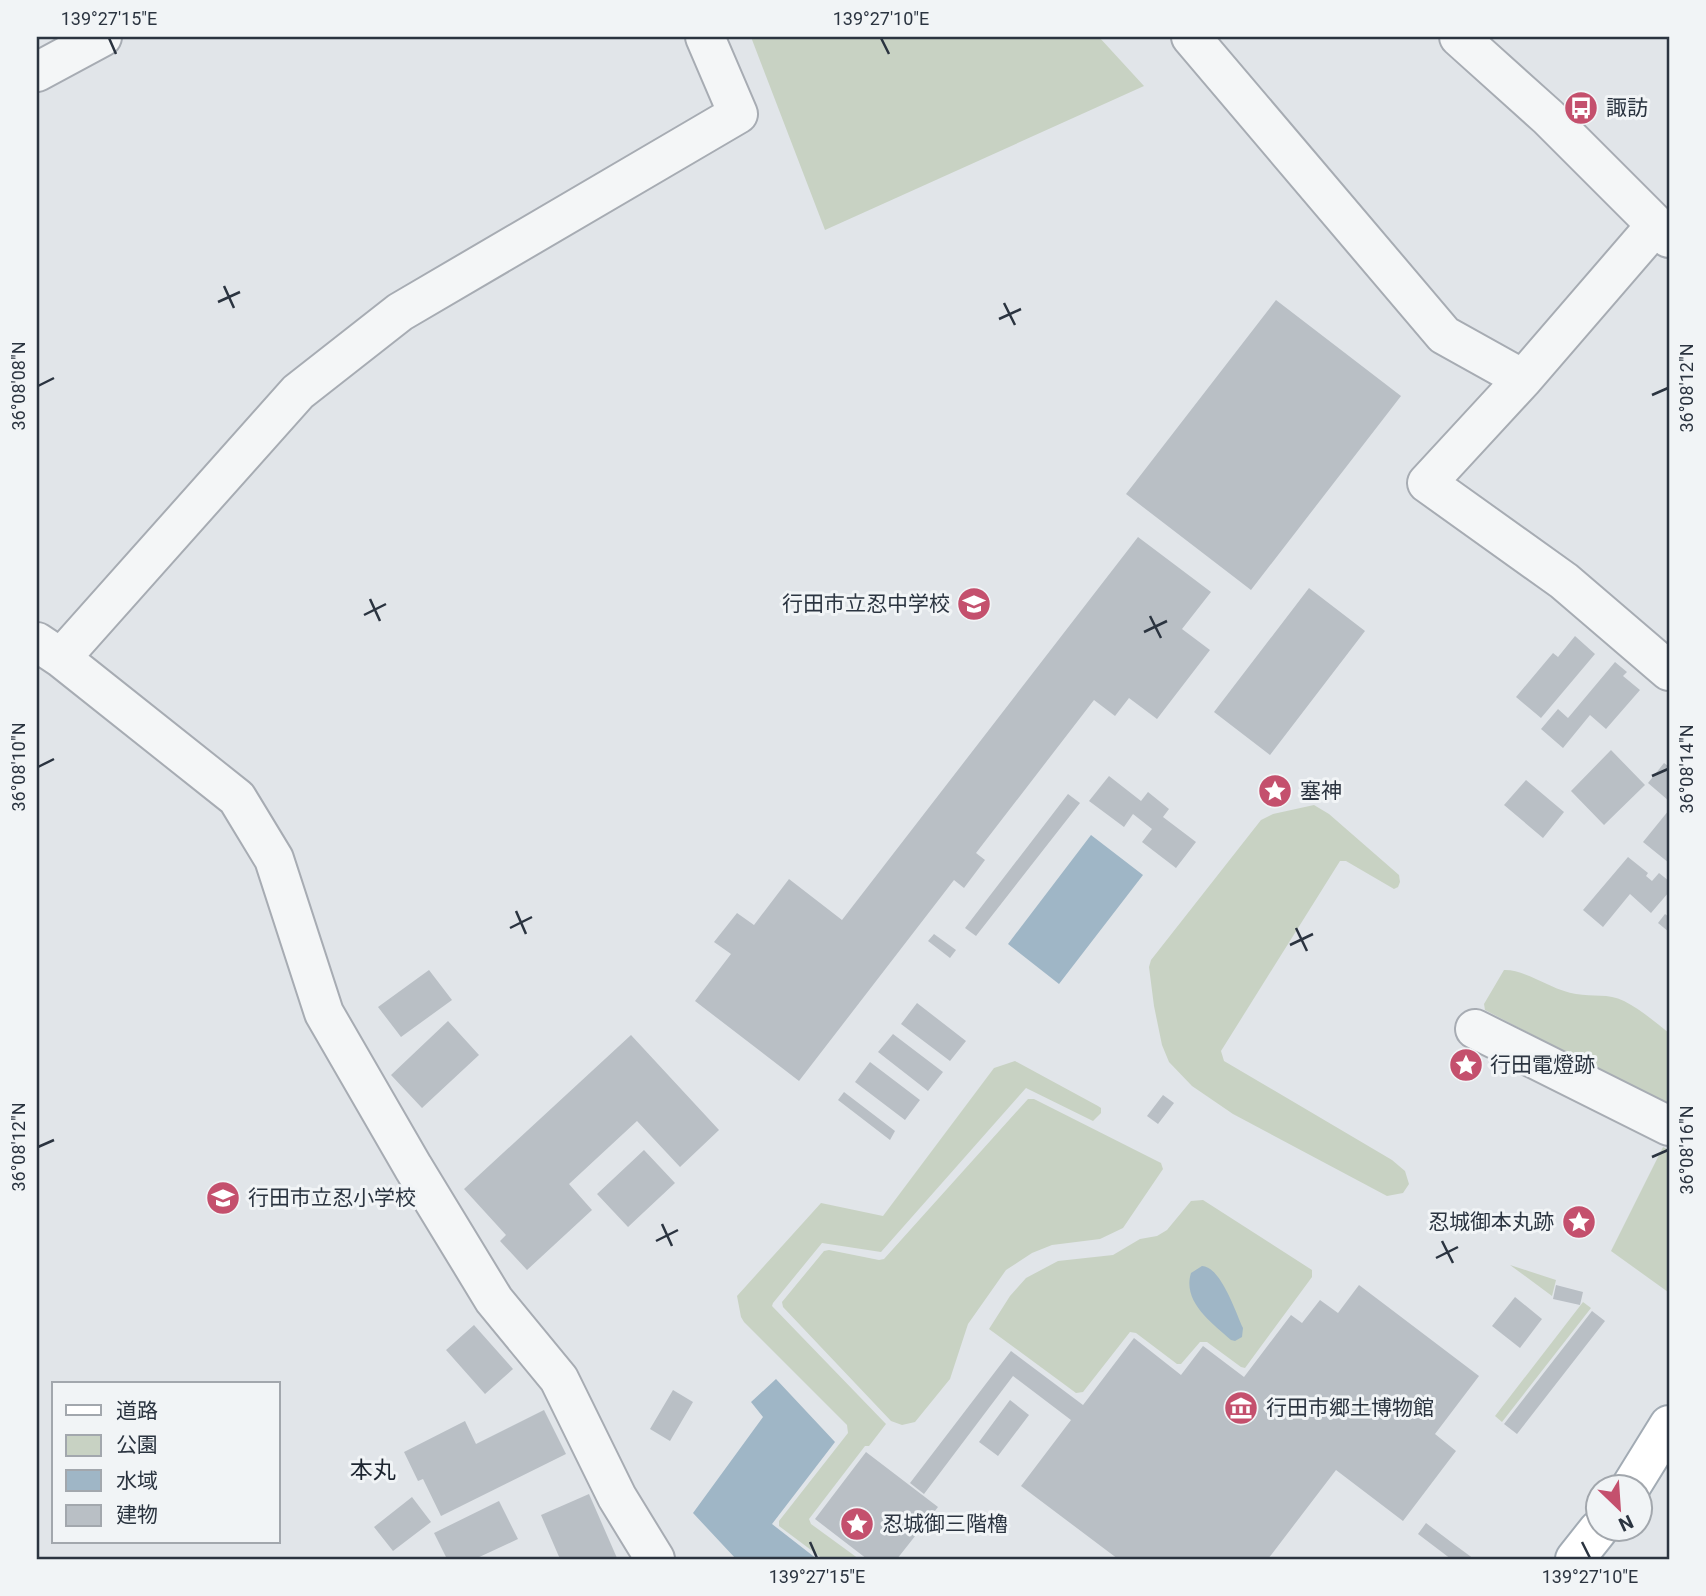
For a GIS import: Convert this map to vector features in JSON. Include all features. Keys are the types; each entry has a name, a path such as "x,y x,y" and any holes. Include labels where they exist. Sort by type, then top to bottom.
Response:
{"main road":[{"path":"1639,1474 1669,1425"},
{"path":"1575,1559 1587,1544"}],"street":[{"path":"37,72 102,37"},
{"path":"655,1559 617,1497 559,1379 494,1300 412,1167 324,1013 274,859 237,798 49,650 298,392 400,312 738,114 705,37"},
{"path":"1191,37 1444,335 1523,379"},
{"path":"1459,37 1548,117 1663,231 1427,483 1564,581 1669,671"},
{"path":"1475,1029 1669,1126"}],"green space":[{"path":"751,37 1099,37 1144,86 825,230"},
{"path":"1314,805 1329,814 1399,875 1400,882 1394,889 1346,861 1340,861 1221,1051 1224,1061 1392,1160 1405,1171 1409,1184 1403,1193 1387,1196 1233,1114 1192,1086 1169,1062 1162,1045 1154,1006 1149,967 1151,960 1261,820 1273,814"},
{"path":"1504,970 1521,973 1567,992 1606,996 1624,1001 1669,1033 1669,1107 1485,1010 1484,1004"},
{"path":"1015,1061 1098,1106 1101,1113 1093,1121 1026,1088 881,1252 822,1243 773,1303 772,1306 886,1424 869,1446 865,1446 809,1519 811,1524 859,1559 823,1559 779,1526 779,1521 848,1433 847,1425 744,1322 737,1296 821,1203 883,1216 994,1068"},
{"path":"1028,1099 1034,1099 1161,1163 1163,1169 1123,1228 1100,1239 1052,1245 1032,1253 1006,1270 968,1324 950,1379 915,1422 902,1425 891,1421 783,1307 782,1302 824,1251 884,1259"},
{"path":"1663,1147 1669,1150 1668,1292 1611,1251"},
{"path":"1203,1200 1312,1270 1312,1277 1245,1368 1207,1342 1200,1342 1181,1364 1177,1364 1136,1333 1130,1332 1083,1392 1076,1393 989,1329 1010,1296 1026,1278 1058,1261 1113,1255 1140,1239 1157,1236 1167,1230 1191,1201"},
{"path":"1510,1265 1556,1280 1552,1296"},
{"path":"1583,1302 1591,1308 1502,1422 1495,1416"}],"water":[{"path":"1091,835 1143,875 1059,984 1008,944"},
{"path":"1202,1266 1215,1274 1232,1301 1243,1328 1242,1337 1235,1341 1200,1311 1191,1293 1191,1273"},
{"path":"776,1379 835,1442 772,1524 817,1559 736,1559 693,1513 763,1417 751,1402"}],"building":[{"path":"1276,300 1401,396 1251,590 1126,494"},
{"path":"1138,537 1211,592 1182,629 1210,650 1157,719 1129,698 1115,716 1094,700 976,853 985,860 964,888 954,880 799,1081 695,1001 731,954 714,942 737,913 754,925 789,879 842,920"},
{"path":"1309,588 1365,631 1270,755 1214,712"},
{"path":"1575,636 1595,654 1541,718 1516,697 1553,653 1558,657"},
{"path":"1615,662 1627,672 1623,676 1640,690 1606,729 1590,715 1563,748 1541,729 1558,709 1568,718"},
{"path":"1611,750 1645,785 1604,825 1571,791"},
{"path":"1664,763 1668,766 1669,764 1669,801 1648,783"},
{"path":"1109,776 1141,801 1148,792 1169,809 1163,817 1196,842 1176,868 1142,842 1152,829 1133,814 1124,827 1089,801"},
{"path":"1526,780 1564,812 1543,838 1504,805"},
{"path":"1068,794 1080,803 976,936 965,928"},
{"path":"1669,810 1669,863 1643,842"},
{"path":"1628,857 1648,873 1646,876 1652,881 1659,873 1669,881 1669,892 1651,913 1630,894 1603,927 1583,910"},
{"path":"1665,914 1669,917 1669,932 1658,923"},
{"path":"934,934 956,950 950,958 928,941"},
{"path":"429,970 452,1000 401,1037 378,1007"},
{"path":"917,1003 966,1041 950,1061 901,1024"},
{"path":"448,1021 479,1055 422,1108 391,1075"},
{"path":"893,1034 943,1072 928,1091 878,1052"},
{"path":"631,1035 719,1130 680,1167 637,1121 569,1184 592,1210 527,1270 500,1241 506,1235 464,1189"},
{"path":"870,1062 920,1100 905,1120 855,1082"},
{"path":"844,1092 895,1131 890,1140 838,1100"},
{"path":"1163,1095 1174,1103 1158,1124 1147,1116"},
{"path":"644,1150 675,1183 628,1227 597,1194"},
{"path":"1359,1285 1479,1376 1435,1434 1456,1451 1403,1521 1336,1470 1268,1559 1118,1559 1021,1486 1071,1420 1013,1376 924,1494 910,1483 1011,1351 1083,1405 1134,1338 1181,1375 1203,1346 1244,1377 1291,1315 1302,1323 1320,1300 1338,1313"},
{"path":"1556,1285 1583,1292 1580,1305 1553,1299"},
{"path":"1515,1297 1542,1319 1520,1348 1492,1326"},
{"path":"1592,1311 1605,1321 1517,1434 1504,1424"},
{"path":"474,1325 513,1369 485,1394 446,1350"},
{"path":"673,1390 693,1402 670,1441 650,1429"},
{"path":"1010,1400 1029,1415 998,1456 979,1442"},
{"path":"544,1410 566,1454 441,1516 423,1479 418,1481 404,1452 465,1421 476,1444"},
{"path":"866,1452 938,1507 897,1559 867,1559 815,1519"},
{"path":"589,1494 617,1558 560,1559 541,1515"},
{"path":"412,1497 431,1522 393,1551 374,1527"},
{"path":"499,1501 518,1539 475,1559 447,1559 434,1533"},
{"path":"1426,1523 1474,1559 1451,1559 1418,1534"}],"place":[{"name":"諏訪","path":"1581,108"},
{"name":"行田市立忍中学校","path":"974,604"},
{"name":"塞神","path":"1275,791"},
{"name":"行田電燈跡","path":"1466,1065"},
{"name":"行田市立忍小学校","path":"223,1198"},
{"name":"忍城御本丸跡","path":"1579,1222"},
{"name":"行田市郷土博物館","path":"1241,1408"},
{"name":"忍城御三階櫓","path":"857,1524"}],"district":[{"name":"本丸","path":"373,1470"}]}
